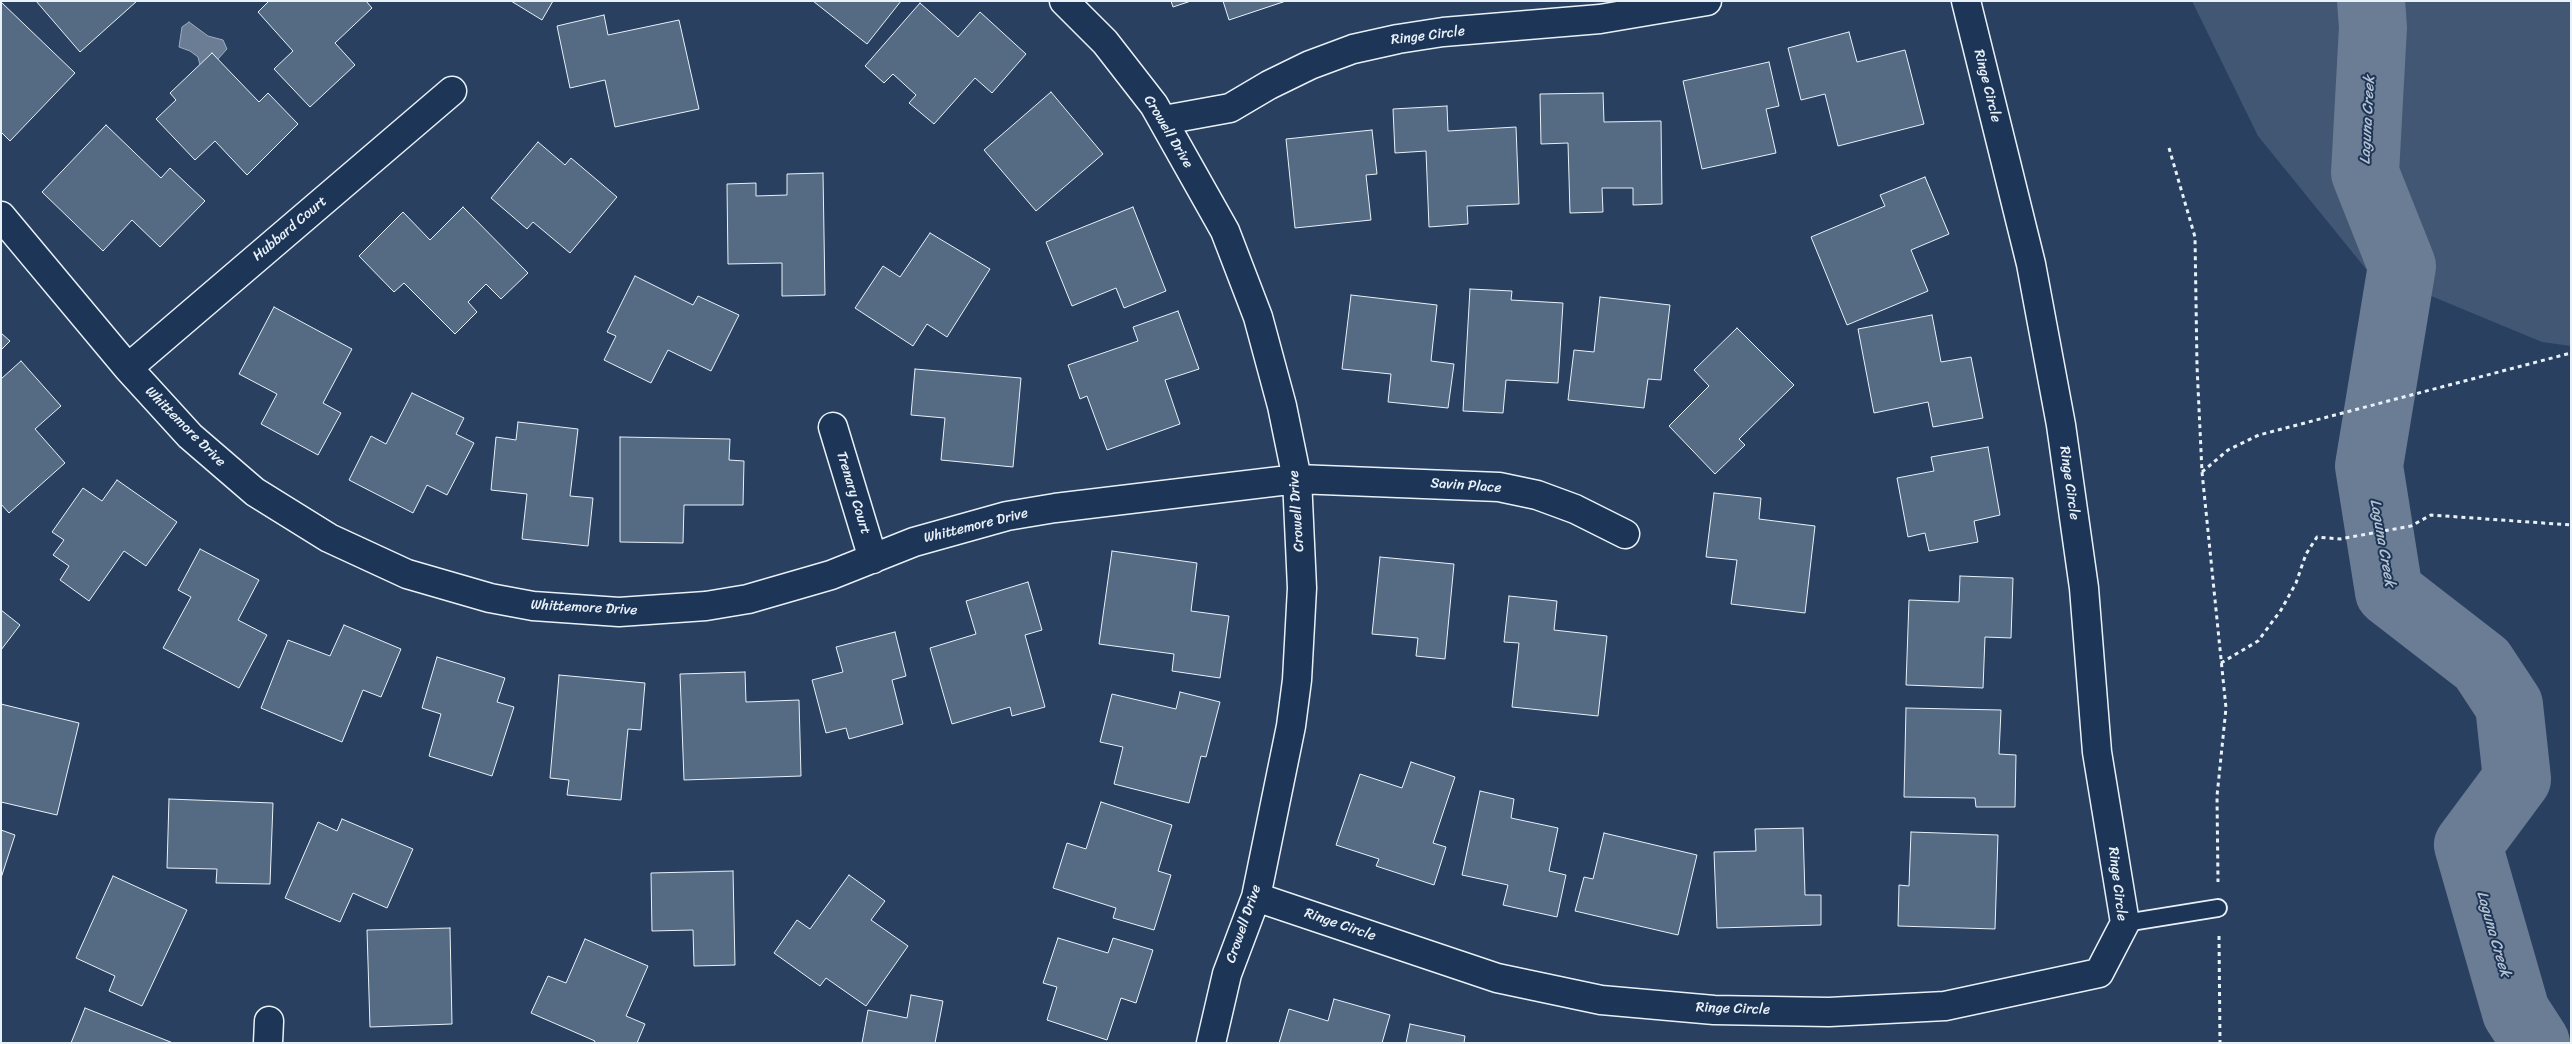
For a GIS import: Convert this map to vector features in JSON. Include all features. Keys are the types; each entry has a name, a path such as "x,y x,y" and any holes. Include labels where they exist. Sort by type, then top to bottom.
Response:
{"street":[{"name":"Crowell Drive","path":"1064,1 1104,42 1164,120 1225,231 1258,317 1282,406 1297,479 1302,588 1297,680 1291,726 1256,897 1227,974 1211,1043"},
{"name":"Ringe Circle","path":"1164,120 1230,108 1269,85 1310,65 1353,49 1398,39 1443,32 1600,19 1706,1"},
{"name":"Ringe Circle","path":"1256,897 1497,978 1601,1000 1714,1010 1829,1012 1955,1004 2099,974 2124,923 2097,752 2084,588 2061,425 2031,264 1966,1"},
{"name":"Hubbard Court","path":"128,368 452,91"},
{"name":"Whittemore Drive","path":"1,216 128,368 190,436 255,492 329,538 407,574 490,598 533,606 619,612 706,606 748,599 831,576 951,530 1007,516 1054,508 1297,479"},
{"name":"Trenary Court","path":"833,427 873,559"},
{"name":"Savin Place","path":"1297,479 1499,487 1537,495 1575,508 1625,534"}],"lane":[{"path":"2124,923 2218,908"}],"path":[{"path":"2169,148 2195,237 2197,366 2202,472 2226,708 2217,796 2220,1043"},
{"path":"2202,472 2228,450 2259,435 2571,353"},
{"path":"2222,663 2258,641 2275,618 2296,583 2306,554 2317,536 2340,539 2411,526 2431,515 2571,525"}],"shaded area":[{"path":"2192,1 2571,1 2571,346 2542,342 2366,269 2258,136"},
{"path":"189,22 208,36 223,40 227,49 218,59 200,65 198,57 190,51 179,47 182,27"}],"building":[{"path":"36,1 137,1 80,52"},
{"path":"269,1 366,1 372,8 335,43 355,65 310,107 274,69 293,51 258,12"},
{"path":"511,1 553,1 542,20"},
{"path":"813,1 901,1 867,44"},
{"path":"1171,1 1191,1 1173,7"},
{"path":"1223,1 1286,1 1229,20"},
{"path":"1,2 75,73 10,141 1,132"},
{"path":"920,3 958,37 980,12 1026,54 992,93 975,78 934,124 909,103 916,95 893,74 884,83 865,66"},
{"path":"604,15 608,35 679,20 699,109 615,127 605,80 570,88 557,26"},
{"path":"1849,32 1857,62 1905,50 1924,124 1838,146 1825,94 1801,100 1788,48"},
{"path":"212,53 259,102 268,93 298,124 247,175 215,141 195,160 156,119 176,100 170,93"},
{"path":"1769,62 1779,106 1766,109 1776,153 1702,169 1683,81"},
{"path":"1051,92 1103,154 1036,211 984,150"},
{"path":"1603,93 1604,122 1661,121 1662,204 1633,205 1633,188 1602,188 1603,212 1570,213 1568,143 1541,144 1540,94"},
{"path":"1447,106 1448,131 1516,127 1519,204 1467,206 1468,224 1429,227 1426,151 1395,153 1393,109"},
{"path":"106,125 161,178 170,168 205,201 160,247 132,220 103,251 42,192"},
{"path":"1372,130 1377,174 1366,175 1371,220 1295,228 1286,139"},
{"path":"538,142 565,165 571,158 617,197 570,253 533,222 527,229 491,198"},
{"path":"823,173 825,295 782,296 782,263 728,264 727,184 756,183 756,196 787,195 787,174"},
{"path":"1925,177 1949,234 1911,250 1928,291 1847,325 1811,237 1885,206 1880,195"},
{"path":"463,207 528,273 501,299 486,284 468,302 477,312 455,334 404,283 394,292 359,256 403,212 430,240"},
{"path":"1133,207 1166,291 1124,308 1116,288 1072,306 1046,242"},
{"path":"930,233 990,269 947,337 927,324 913,346 855,308 883,266 900,277"},
{"path":"635,276 693,305 698,296 739,315 711,371 668,350 651,383 604,360 616,336 607,332"},
{"path":"1470,289 1512,291 1511,300 1563,303 1558,383 1506,380 1503,413 1463,411"},
{"path":"1351,295 1437,305 1431,361 1454,364 1448,408 1388,402 1391,374 1342,369"},
{"path":"1600,297 1670,305 1661,380 1648,379 1644,408 1568,400 1574,350 1594,352"},
{"path":"274,307 352,349 323,403 341,413 318,455 261,424 277,394 239,374"},
{"path":"1178,311 1199,369 1165,380 1180,424 1107,450 1087,396 1080,399 1068,365 1138,341 1133,327"},
{"path":"1932,315 1941,362 1971,357 1983,418 1933,427 1928,402 1874,413 1858,329"},
{"path":"1737,328 1794,385 1739,439 1745,445 1715,474 1669,426 1709,386 1694,370"},
{"path":"1,333 10,341 1,350"},
{"path":"21,361 61,406 35,429 65,463 9,513 1,504 1,379"},
{"path":"915,369 1021,378 1013,467 941,460 945,418 911,415"},
{"path":"412,393 464,418 456,434 474,443 447,495 427,485 413,513 349,480 371,436 386,444"},
{"path":"518,422 578,429 570,496 593,498 588,546 522,539 527,494 491,490 496,437 516,440"},
{"path":"620,437 730,439 729,460 744,461 743,505 684,505 683,543 620,542"},
{"path":"1988,447 2000,515 1974,521 1978,542 1929,551 1925,533 1908,537 1897,478 1934,471 1931,457"},
{"path":"117,480 177,522 146,566 124,551 89,601 60,580 69,566 53,555 64,540 52,532 83,488 102,501"},
{"path":"1714,493 1761,498 1759,519 1815,526 1805,613 1731,604 1737,560 1706,557"},
{"path":"200,549 259,580 238,620 267,635 239,688 163,648 191,597 178,590"},
{"path":"1112,551 1197,563 1191,611 1229,616 1220,678 1172,671 1174,654 1099,644"},
{"path":"1380,557 1454,564 1445,659 1416,656 1418,638 1372,634"},
{"path":"1960,576 2013,578 2011,638 1985,637 1983,688 1906,685 1909,600 1959,602"},
{"path":"1028,582 1042,630 1025,635 1045,707 1012,716 1010,707 952,724 930,648 976,634 966,601"},
{"path":"1509,596 1557,601 1554,630 1607,636 1598,716 1512,707 1519,643 1504,642"},
{"path":"1,610 20,625 1,650"},
{"path":"344,625 401,649 381,697 363,690 342,742 261,708 288,640 330,656"},
{"path":"895,632 906,676 892,680 903,724 849,739 846,728 826,733 812,680 843,672 836,647"},
{"path":"437,657 505,678 497,702 514,707 492,776 429,756 441,714 422,708"},
{"path":"745,672 746,702 799,700 801,776 684,780 680,674"},
{"path":"559,675 645,683 641,730 628,729 621,800 567,795 569,780 550,778"},
{"path":"1180,692 1220,702 1206,757 1201,756 1189,803 1114,784 1123,747 1100,742 1112,694 1176,709"},
{"path":"1,704 79,723 57,815 1,802"},
{"path":"1906,708 2001,710 1999,754 2016,755 2015,807 1976,807 1975,798 1904,797"},
{"path":"1411,762 1455,777 1433,843 1446,847 1434,885 1376,866 1379,859 1336,845 1360,774 1402,788"},
{"path":"1480,791 1514,799 1511,818 1558,828 1549,871 1566,875 1557,917 1503,905 1508,885 1462,875"},
{"path":"169,799 273,803 270,884 216,883 217,869 167,868"},
{"path":"1101,802 1172,825 1158,871 1171,875 1154,930 1113,918 1116,908 1053,888 1067,843 1086,849"},
{"path":"342,819 413,849 387,908 353,893 340,922 285,898 318,822 337,831"},
{"path":"1803,828 1805,895 1821,895 1821,925 1717,928 1714,852 1756,851 1755,829"},
{"path":"1,830 15,835 1,878"},
{"path":"1911,832 1998,835 1995,929 1898,926 1899,885 1909,886"},
{"path":"1604,833 1697,855 1678,935 1575,911 1584,877 1593,879"},
{"path":"733,871 735,965 694,966 693,930 652,931 651,873"},
{"path":"849,875 885,901 871,920 908,946 866,1006 826,978 820,986 774,953 797,920 810,929"},
{"path":"113,876 187,910 142,1006 109,991 115,976 76,958"},
{"path":"450,928 452,1024 370,1027 367,930"},
{"path":"1058,938 1108,953 1113,938 1153,950 1136,1003 1121,998 1107,1040 1047,1020 1057,987 1043,983"},
{"path":"585,939 648,966 626,1016 645,1024 637,1043 594,1043 595,1041 531,1013 548,976 566,983"},
{"path":"911,995 943,1001 935,1043 862,1043 868,1010 907,1018"},
{"path":"1334,999 1390,1015 1382,1043 1279,1043 1289,1009 1328,1021"},
{"path":"85,1008 173,1043 71,1043"},
{"path":"1410,1024 1465,1036 1464,1043 1406,1043"}],"waterway":[{"name":"Laguna Creek","path":"2371,1 2373,27 2365,173 2402,266 2369,466 2389,592 2482,664 2509,705 2517,779 2468,845 2516,1012 2536,1043"}]}
